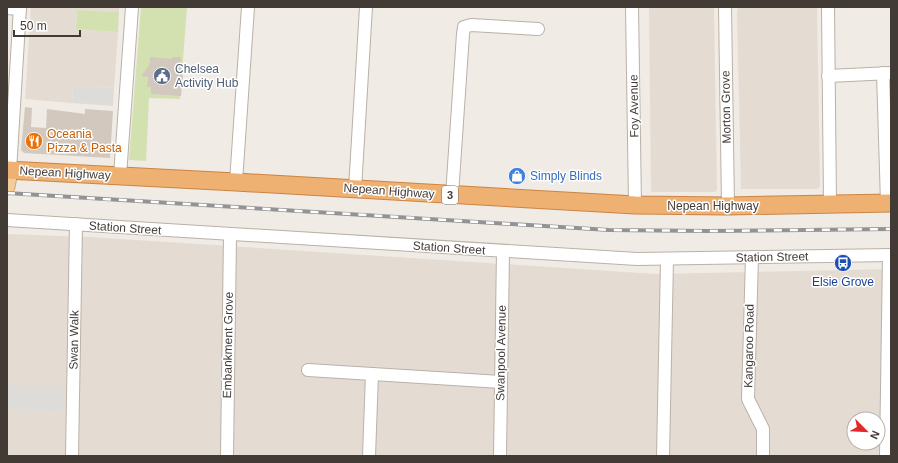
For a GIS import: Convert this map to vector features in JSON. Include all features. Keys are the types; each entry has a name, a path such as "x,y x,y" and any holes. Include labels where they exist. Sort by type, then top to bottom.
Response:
{"highway":[{"name":"Nepean Highway","path":"8,175 120,176 635,205 728,206 889,203"}],"street":[{"path":"120,176 132,7"},
{"path":"236,182 248,7"},
{"path":"354,189 366,7"},
{"name":"Foy Avenue","path":"632,7 635,205"},
{"name":"Morton Grove","path":"725,7 728,206"},
{"path":"828,7 830,204"},
{"path":"7,8 20,8 8,175"},
{"path":"452,195 464,28 471,25 538,28"},
{"path":"828,76 887,73 889,203"},
{"name":"Station Street","path":"7,220 636,259 667,260 890,255"},
{"name":"Swan Walk","path":"72,456 76,224"},
{"name":"Embankment Grove","path":"227,456 230,235"},
{"name":"Swanpool Avenue","path":"500,456 503,251"},
{"path":"886,456 890,255"},
{"name":"Kangaroo Road","path":"752,257 748,399 764,429 763,456"},
{"path":"663,456 667,260"},
{"path":"308,370 501,382"},
{"path":"370,456 372,374"}],"shaded area":[{"path":"31,7 119,7 119,12 77,10 76,29 118,32 114,88 73,86 72,103 25,99"},
{"path":"649,7 714,7 717,190 715,192 651,192"},
{"path":"738,7 817,7 820,186 818,189 741,189"},
{"path":"73,86 114,88 113,106 72,103"},
{"path":"7,234 90,237 655,274 891,269 891,456 7,456"},
{"path":"7,385 64,385 63,411 7,410"}],"green space":[{"path":"141,7 187,7 180,99 149,98 146,161 129,160"},
{"path":"77,10 119,12 118,32 76,29"}],"building":[{"name":"Chelsea Activity Hub","path":"150,57 172,59 172,57 181,57 180,74 183,75 181,96 151,94 151,87 147,87 148,77 141,76 149,66"},
{"path":"25,107 32,108 31,127 46,128 47,109 85,114 85,109 113,111 110,158 24,153 21,150"}],"railway":[{"path":"7,193 609,230 709,231 891,229"}],"place":[{"name":"Chelsea Activity Hub","path":"162,76"},
{"name":"Oceania Pizza & Pasta","path":"34,141"},
{"name":"Simply Blinds","path":"517,176"},
{"name":"Elsie Grove","path":"843,263"}]}
